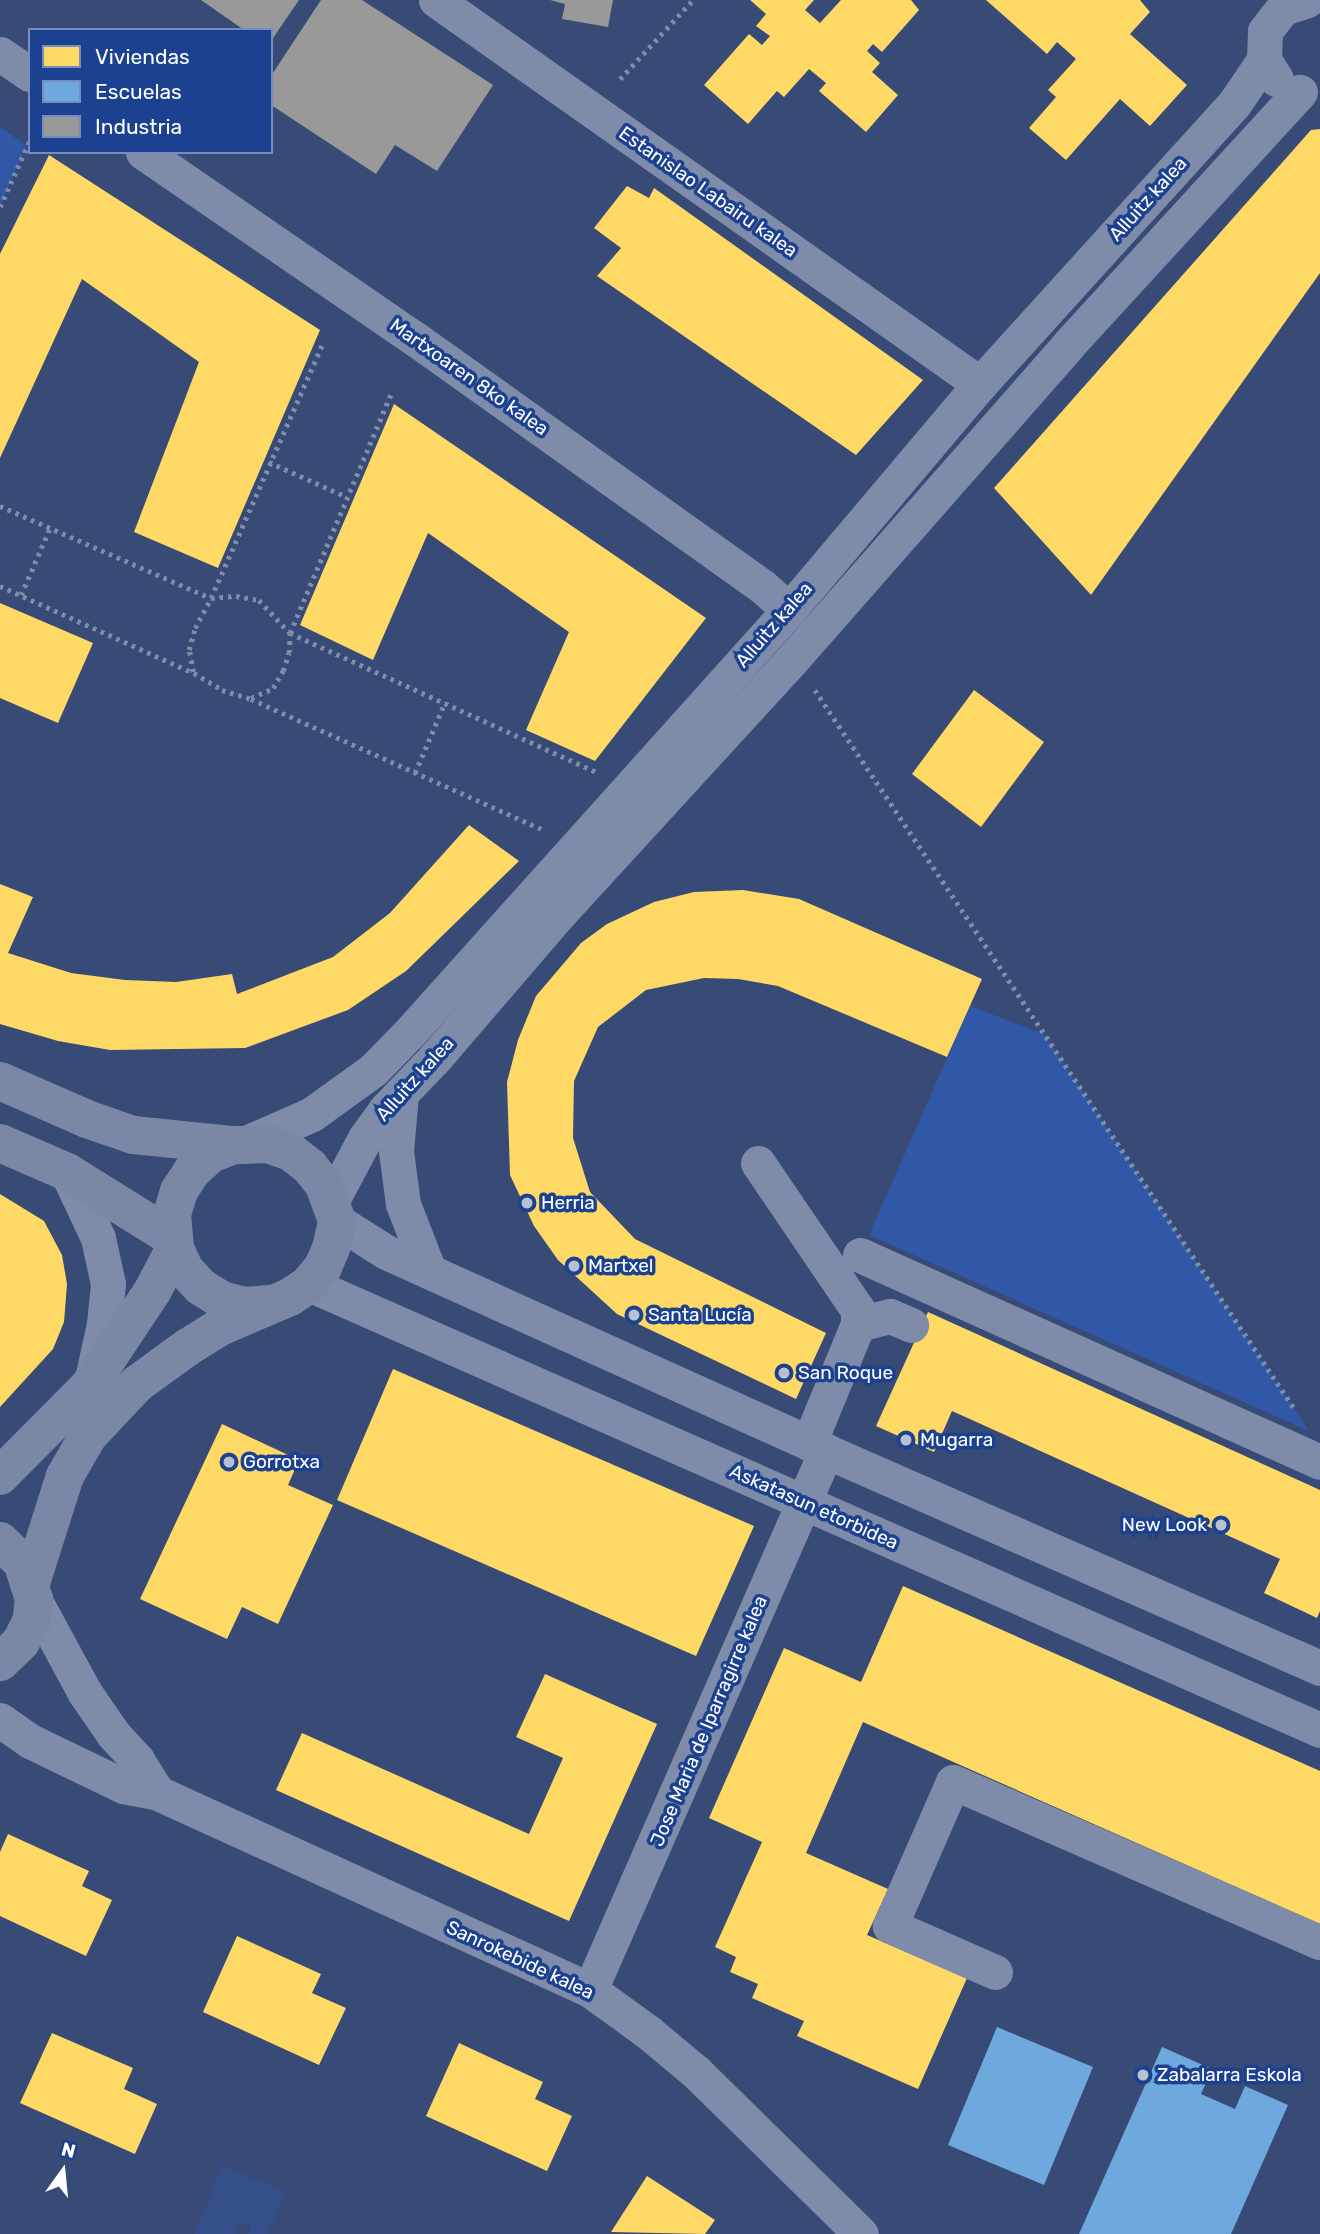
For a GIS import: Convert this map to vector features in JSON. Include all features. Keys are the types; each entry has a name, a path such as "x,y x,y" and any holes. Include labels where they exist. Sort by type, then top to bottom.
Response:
{"street":[{"name":"Estanislao Labairu kalea","path":"436,0 980,384"},
{"path":"1310,92 1278,81 1264,60 1265,31 1293,2 1320,1"},
{"path":"0,54 28,73"},
{"name":"Alluitz kalea","path":"239,1145 312,1114 373,1070 789,610 980,384 1234,104 1264,60"},
{"name":"Alluitz kalea","path":"334,1211 365,1138 401,1094 557,916 789,663 1087,323 1310,92"},
{"name":"Martxoaren 8ko kalea","path":"146,154 414,338 762,586 789,610"},
{"path":"0,1082 87,1119 133,1135 239,1145 268,1144 291,1152 310,1167 324,1185 334,1211 331,1248 323,1267 309,1284 290,1297 222,1326 188,1347 137,1384 88,1436 65,1476 33,1591 31,1622 21,1642 0,1662"},
{"path":"401,1094 396,1151 403,1204 429,1271"},
{"path":"0,1143 67,1172 174,1243"},
{"path":"239,1145 211,1154 192,1171 179,1191 172,1214 174,1243 185,1270 201,1287 222,1300 245,1306 269,1304"},
{"path":"758,1163 858,1310 858,1324 890,1316 911,1325"},
{"path":"67,1172 98,1238 108,1284 104,1324 90,1385"},
{"path":"334,1211 386,1252 817,1447 1320,1668"},
{"path":"0,1476 90,1385 153,1290 174,1243"},
{"path":"860,1255 1320,1462"},
{"name":"Askatasun etorbidea","path":"309,1284 1320,1730"},
{"name":"Jose Maria de Iparragirre kalea","path":"590,1990 803,1501 817,1447 858,1324"},
{"path":"0,1541 22,1562 33,1591 85,1693 114,1735 137,1760 158,1793"},
{"name":"Sanrokebide kalea","path":"0,1720 30,1741 123,1786 158,1793 590,1990 648,2032 696,2072 861,2234"},
{"path":"995,1972 890,1926 953,1782 1320,1942"}],"path":[{"path":"620,79 693,0"},
{"path":"0,207 28,144"},
{"path":"194,673 189,650 202,612 212,598 322,345"},
{"path":"251,699 273,688 278,680 289,653 290,633 392,391"},
{"path":"269,462 347,497"},
{"path":"0,506 212,598 236,596 259,600 290,633 629,787"},
{"path":"21,595 50,528"},
{"path":"0,586 194,673 222,690 251,699 577,845"},
{"path":"809,681 1302,1419"},
{"path":"415,773 445,702"}],"shaded area":[{"path":"0,127 27,146 0,207"},
{"path":"970,1006 1044,1034 1309,1431 869,1235"},
{"path":"223,2165 285,2192 268,2234 248,2234 251,2226 242,2222 236,2234 194,2234"}],"building: Viviendas":[{"path":"750,0 814,0 805,10 820,23 841,0 911,0 919,10 882,52 873,44 867,51 880,63 872,72 898,95 866,132 819,91 826,83 809,69 784,97 777,91 748,124 704,85 749,34 762,45 770,36 756,26 766,14"},
{"path":"986,0 1140,0 1150,12 1130,34 1187,85 1150,126 1120,99 1066,160 1029,128 1056,97 1048,90 1076,59 1057,42 1047,54"},
{"path":"1320,129 1320,273 1091,595 994,488 1311,130"},
{"path":"49,155 320,330 218,568 134,532 199,362 82,279 0,458 0,254"},
{"path":"627,186 649,198 654,188 923,380 856,455 597,276 621,248 594,228"},
{"path":"394,404 706,618 595,761 526,730 569,632 428,533 373,660 300,625"},
{"path":"0,603 93,643 58,723 0,698"},
{"path":"974,690 1044,742 981,827 912,774"},
{"path":"469,825 519,861 406,971 348,1010 245,1048 110,1050 58,1041 0,1024 0,884 33,897 8,953 71,973 125,980 176,982 232,974 237,994 333,957 390,913"},
{"path":"743,890 799,899 982,979 947,1057 778,986 738,979 704,978 646,990 598,1027 574,1081 573,1138 590,1192 635,1239 826,1333 796,1399 617,1314 558,1260 534,1226 510,1175 507,1082 518,1040 536,996 581,943 607,924 654,902 694,892"},
{"path":"0,1194 44,1221 62,1255 67,1284 64,1322 53,1349 0,1407"},
{"path":"928,1312 1320,1490 1320,1611 1317,1618 1264,1593 1280,1559 952,1411 934,1452 876,1426"},
{"path":"393,1369 754,1526 696,1656 337,1500"},
{"path":"222,1424 299,1460 288,1485 333,1505 278,1624 242,1607 227,1639 140,1599"},
{"path":"903,1586 1320,1771 1320,1924 863,1722 806,1853 888,1889 867,1935 967,1978 918,2089 797,2036 804,2021 752,1998 758,1984 730,1972 736,1957 715,1947 762,1842 709,1818 784,1648 861,1682"},
{"path":"545,1674 657,1724 569,1921 276,1790 302,1733 529,1834 563,1758 516,1737"},
{"path":"8,1834 89,1871 82,1886 112,1900 86,1956 0,1916 0,1852"},
{"path":"237,1936 321,1974 312,1993 346,2008 319,2065 203,2012"},
{"path":"52,2033 133,2068 124,2089 157,2104 135,2154 20,2103"},
{"path":"459,2043 543,2082 535,2099 572,2116 547,2171 426,2116"},
{"path":"647,2176 715,2220 705,2234 611,2232"}],"building: Escuelas":[{"path":"997,2027 1093,2067 1044,2185 948,2145"},
{"path":"1162,2047 1212,2069 1201,2094 1235,2109 1245,2086 1288,2105 1231,2234 1079,2234"}],"building: Industria":[{"path":"201,0 299,0 273,38 273,28 241,28"},
{"path":"321,0 362,0 493,85 437,171 395,145 376,174 273,106 273,73"},
{"path":"550,0 613,0 608,27 562,19 565,4"}],"place":[{"name":"Herria","path":"527,1203"},
{"name":"Martxel","path":"574,1266"},
{"name":"Santa Lucía","path":"634,1315"},
{"name":"San Roque","path":"784,1373"},
{"name":"Mugarra","path":"906,1440"},
{"name":"Gorrotxa","path":"229,1462"},
{"name":"New Look","path":"1221,1525"},
{"name":"Zabalarra Eskola","path":"1143,2075"}]}
